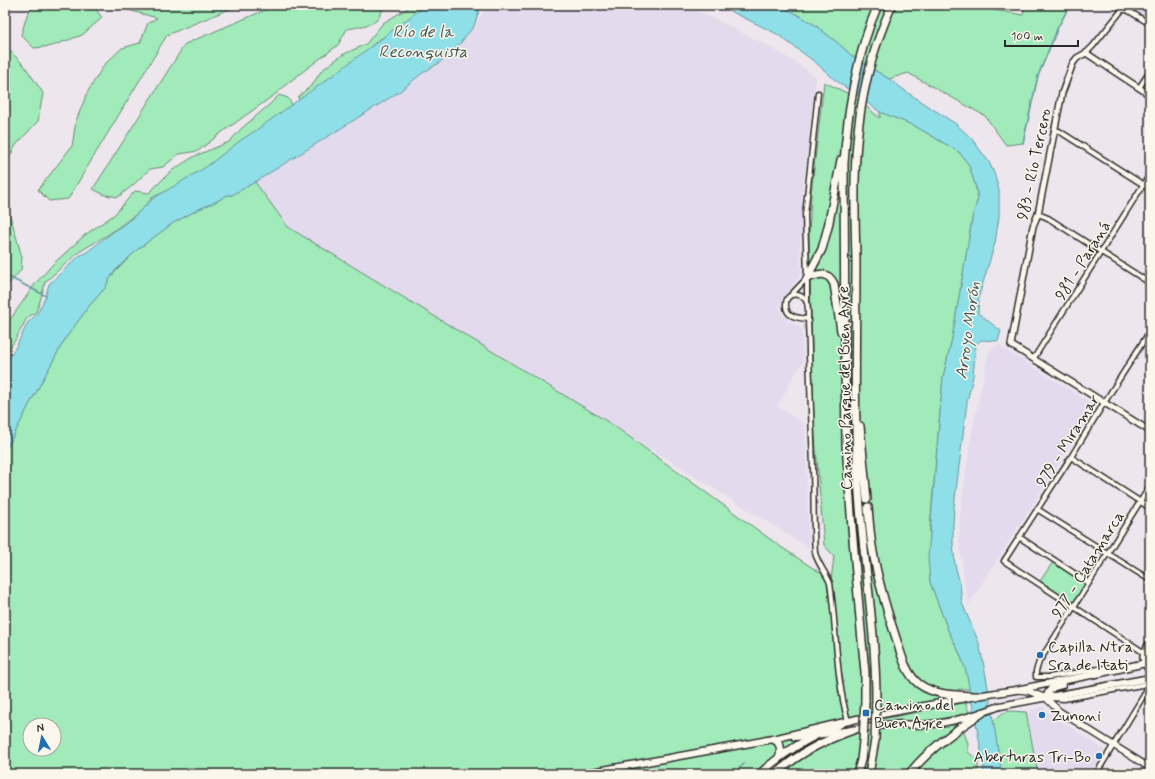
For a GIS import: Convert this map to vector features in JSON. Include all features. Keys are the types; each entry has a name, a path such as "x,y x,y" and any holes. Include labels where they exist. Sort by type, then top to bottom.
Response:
{"highway":[{"name":"Camino Parque del Buen Ayre","path":"857,774 863,742 865,672 846,444 844,164 846,133 860,59 867,34 878,5"},
{"name":"Camino Parque del Buen Ayre","path":"869,774 875,740 876,679 856,437 855,172 858,124 870,66 874,48 892,5"},
{"path":"807,278 822,249 828,227 846,133"},
{"path":"807,278 821,274 830,278 834,284 845,361"},
{"path":"855,373 872,544 879,582 897,642 909,672 914,679 926,689 960,697 976,696"},
{"path":"909,774 930,751 964,721 982,713"},
{"path":"760,774 780,756 813,736 840,724"},
{"path":"776,774 804,753 833,738 853,730"},
{"path":"773,739 778,741 780,745 780,756"}],"main road":[{"path":"976,696 1016,690 1147,663"},
{"path":"1047,696 1052,688 1076,682 1092,675"},
{"path":"982,713 1000,706 1047,696 1149,681"},
{"path":"1016,690 1028,691 1047,696 1059,711 1150,768"},
{"path":"581,774 773,739 960,697"},
{"path":"773,739 813,736 889,725 933,724 964,721"}],"street":[{"name":"983 - Río Tercero","path":"1034,358 1011,345 1033,226 1038,214 1062,93 1073,63 1077,58 1086,53 1093,46 1122,10 1124,9 1129,11 1150,24"},
{"path":"1086,53 1150,94"},
{"path":"1139,88 1150,71"},
{"path":"818,93 805,215 815,553 817,560 830,583 842,697 848,721"},
{"path":"1054,130 1059,131 1150,189"},
{"name":"981 - Paraná","path":"1034,358 1150,174"},
{"path":"1038,214 1048,218 1150,283"},
{"path":"807,278 786,300 786,305 788,312 796,318 808,319"},
{"path":"790,296 797,294 803,297 807,303"},
{"name":"979 - Miramar","path":"1075,606 1004,561 1150,331"},
{"path":"1034,358 1150,431"},
{"path":"1071,457 1150,508"},
{"name":"977 - Catamarca","path":"1147,663 1049,677 1036,677 1039,662 1150,486"},
{"path":"1037,509 1150,580"},
{"path":"1019,537 1089,583"},
{"path":"1075,606 1143,652 1150,673"},
{"path":"1143,652 1150,642"},
{"path":"1096,774 1147,690 1149,681"}],"shaded area":[{"path":"489,5 686,5 767,45 816,77 802,194 802,237 800,239 801,272 781,302 780,309 783,316 787,320 800,327 802,330 803,362 786,388 787,389 777,406 805,425 809,548 613,425 288,227 255,182 399,92 421,74 439,63 474,26"},
{"path":"1128,5 1150,5 1150,19"},
{"path":"1000,344 1001,347 1094,405 1094,408 969,604 959,540 960,515 970,443 988,355 991,350"},
{"path":"1043,707 1048,712 1104,750 1091,774 1038,774 1026,712"}],"green space":[{"path":"34,5 93,5 102,18 82,35 52,46 34,48 21,35 27,15"},
{"path":"131,5 239,5 167,35 68,199 49,201 38,190 72,146 76,121 87,93 104,65 122,48 140,43 148,23 157,18 128,10"},
{"path":"277,5 384,5 375,22 347,29 338,45 289,82 277,93 198,151 179,154 163,167 150,169 118,197 105,195 93,189 185,44"},
{"path":"413,5 435,5 377,41 346,69 300,102 298,97 312,85 322,70 342,55 366,44 383,23"},
{"path":"781,5 994,5 994,10 1023,15 1025,5 1070,5 1057,29 1038,76 1023,143 1006,145 985,116 908,73 889,79 852,56 815,25"},
{"path":"5,46 24,65 43,93 38,121 16,145 5,165"},
{"path":"824,82 853,96 880,118 880,112 915,126 959,152 969,165 978,199 973,214 952,339 943,377 930,528 930,582 948,630 960,654 970,689 958,689 960,699 777,738 920,725 964,718 964,733 968,743 968,752 978,760 978,769 975,774 5,774 5,452 65,339 89,306 105,288 115,272 138,249 173,223 227,195 232,195 255,182 288,227 613,425 781,547 831,580 834,556 824,545 814,424 809,238 811,194"},
{"path":"279,95 288,98 293,106 235,145 190,181 153,197 139,212 109,234 79,252 45,282 36,312 27,318 5,356 5,327 35,284 53,264 86,234 114,215 135,191 149,193 171,171 195,156 229,142 242,128"},
{"path":"5,205 12,222 22,257 21,270 7,286 5,295"},
{"path":"1053,562 1086,584 1073,603 1040,581"},
{"path":"963,703 966,704 969,711 968,713 957,716 925,721 882,723 882,719"},
{"path":"1010,711 1026,712 1038,774 1000,774 1001,769 993,721 1003,713"}],"water":[{"name":"Río de la Reconquista","path":"426,5 481,5 474,26 458,46 439,63 421,74 399,92 255,182 232,195 227,195 173,223 138,249 115,271 105,288 89,306 65,339 5,452 5,363 17,345 28,322 38,312 45,298 49,284 79,256 87,252 130,220 154,198 206,167 241,140 336,73"},
{"name":"Arroyo Morón","path":"718,5 781,5 815,25 852,56 956,124 971,138 989,162 994,173 999,190 999,216 995,243 979,296 978,313 1001,331 998,341 981,340 976,345 973,376 967,402 954,507 953,543 955,565 960,584 962,603 979,643 986,676 1001,769 1000,774 983,774 984,766 966,671 960,654 948,630 930,582 928,557 943,377 952,339 973,214 978,199 969,165 959,152 915,126 880,112 834,79 815,62 777,34"}],"waterway":[{"path":"1023,143 1038,76 1057,29 1070,5"},
{"path":"5,275 46,296"},
{"path":"733,774 744,764"}],"place":[{"name":"Capilla Ntra Sra de Itati","path":"1040,655"},
{"name":"Camino del Buen Ayre","path":"866,713"},
{"name":"Zunoni","path":"1042,715"},
{"name":"Aberturas Tri-Bo","path":"1099,756"}]}
